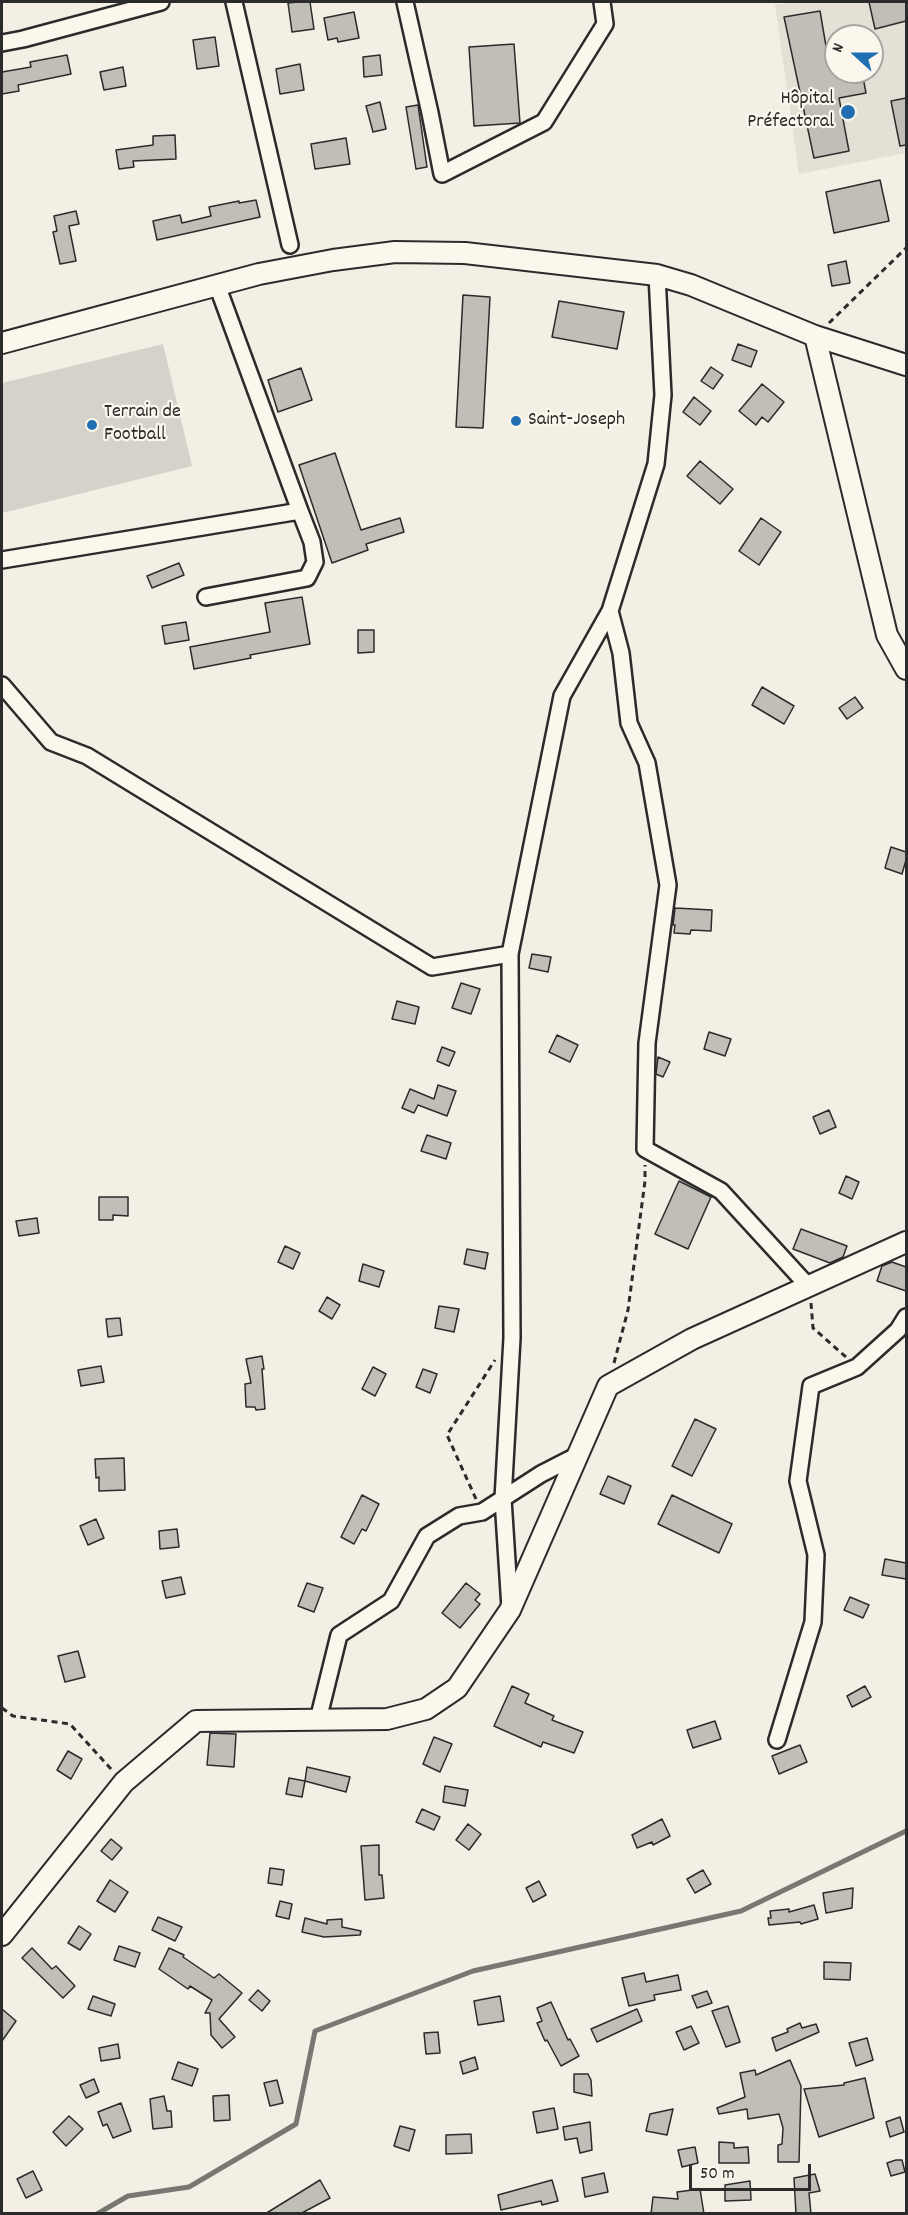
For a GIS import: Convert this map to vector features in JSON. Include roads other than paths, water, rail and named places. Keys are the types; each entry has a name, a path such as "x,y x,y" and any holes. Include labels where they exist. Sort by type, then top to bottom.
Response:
{"street":[{"path":"2,43 161,2"},
{"path":"234,2 290,245"},
{"path":"405,2 442,174 544,122 605,24 602,2"},
{"path":"2,342 260,274 395,252 465,253 657,275 692,285 815,336 906,365"},
{"path":"510,1610 503,1499 512,1338 510,954 561,696 610,611 656,464 663,395 657,275"},
{"path":"206,597 307,578 315,562 312,542 217,285"},
{"path":"815,336 887,635 906,669"},
{"path":"2,560 300,511"},
{"path":"610,611 621,654 629,723 647,763 668,885 647,1043 645,1149 721,1191 809,1287"},
{"path":"2,685 51,742 87,756 432,967 510,954"},
{"path":"2,1935 124,1782 196,1721 387,1719 426,1708 457,1688 510,1610 608,1386 692,1339 906,1242"},
{"path":"777,1740 813,1622 816,1555 798,1481 811,1386 857,1367 897,1330 906,1317"},
{"path":"318,1720 339,1635 392,1601 427,1536 459,1516 482,1512 541,1474 578,1455"}],"waterway":[{"path":"97,2214 128,2196 189,2187 296,2124 315,2031 473,1971 741,1911 906,1831"}],"place":[{"name":"Hôpital Préfectoral","path":"848,112"},
{"name":"Saint-Joseph","path":"516,421"},
{"name":"Terrain de Football","path":"92,425"}]}
